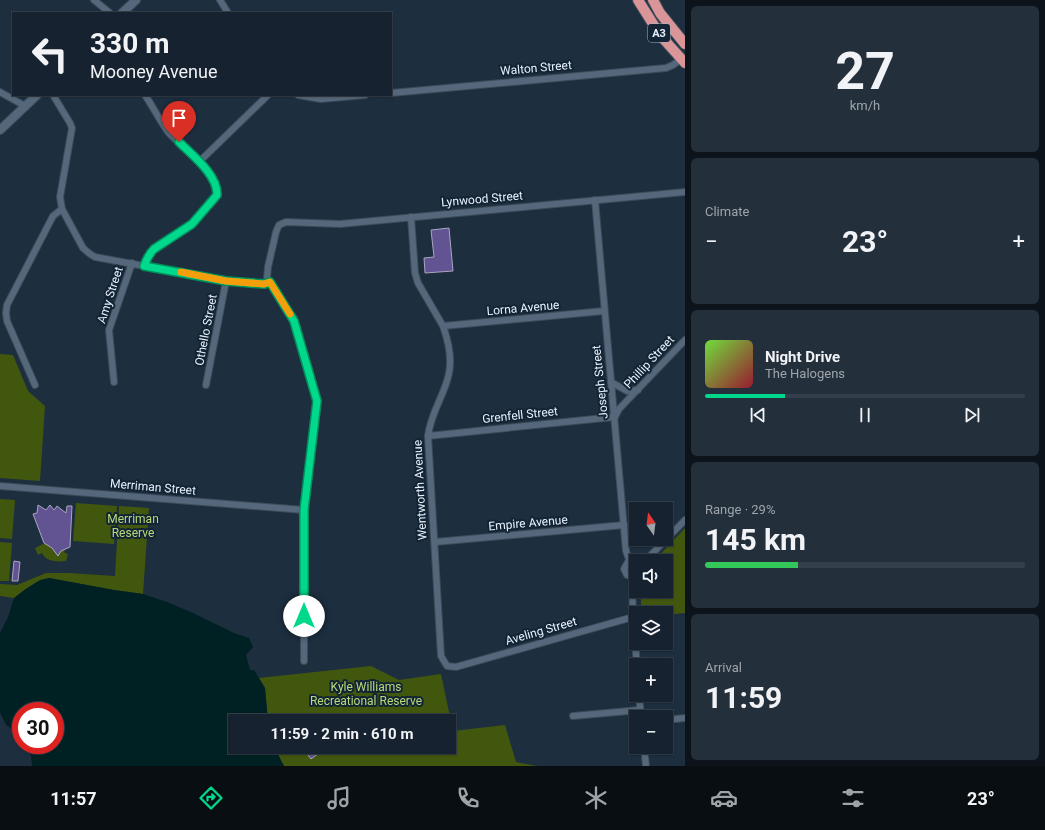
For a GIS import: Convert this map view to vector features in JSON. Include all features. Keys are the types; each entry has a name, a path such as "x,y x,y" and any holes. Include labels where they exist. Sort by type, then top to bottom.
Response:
{"highway":[{"name":"A3","path":"638,0 660,35 683,61"},
{"name":"A3","path":"653,0 660,13 685,44"}],"street":[{"path":"94,0 109,12"},
{"path":"123,12 136,0"},
{"path":"220,0 227,12"},
{"name":"Walton Street","path":"392,93 666,68 683,61"},
{"path":"0,92 25,106"},
{"path":"0,130 36,96"},
{"path":"54,96 72,128 60,197 62,209 83,248 95,257 226,281 264,284 270,282 294,321 317,398 304,510 304,661"},
{"path":"144,266 147,257 154,249 192,224 217,195 216,186 209,174 199,162 168,132 146,96"},
{"path":"199,162 267,96"},
{"path":"304,96 321,99 354,96"},
{"name":"Lynwood Street","path":"270,282 267,278 268,267 276,232 282,223 332,224 685,192"},
{"name":"Joseph Street","path":"595,200 626,551 629,556"},
{"path":"35,385 7,321 7,305 53,216 62,209"},
{"name":"Wentworth Avenue","path":"411,217 415,273 418,283 443,326 449,353 449,373 429,425 428,436 441,656 447,666 456,667"},
{"name":"Amy Street","path":"114,382 110,330 132,263"},
{"name":"Othello Street","path":"206,385 226,281"},
{"name":"Lorna Avenue","path":"443,326 604,311"},
{"name":"Phillip Street","path":"614,417 685,340"},
{"path":"611,382 627,391 638,390"},
{"name":"Grenfell Street","path":"428,436 614,417"},
{"name":"Merriman Street","path":"0,486 304,510"},
{"path":"652,554 685,520"},
{"name":"Empire Avenue","path":"434,542 624,525"},
{"name":"Joseph Street","path":"629,563 626,564 624,569 627,575 629,575"},
{"name":"Aveling Street","path":"456,667 629,618"},
{"path":"639,702 640,710"},
{"path":"573,716 629,711"},
{"path":"673,719 685,718"},
{"path":"645,754 646,766"}],"green space":[{"path":"0,354 13,355 28,391 45,406 40,481 0,478"},
{"path":"0,499 15,500 12,539 0,538"},
{"path":"76,503 117,506 114,544 73,541"},
{"name":"Merriman Reserve","path":"119,506 149,508 143,594 49,578 31,586 14,598 0,596 0,584 17,585 46,573 115,576"},
{"path":"685,528 685,613 673,614 673,606 641,606 641,598 673,598 673,554 661,554 668,546 673,546 673,541"},
{"path":"0,542 12,543 9,581 0,581"},
{"path":"45,543 55,552 56,549 64,550 65,553 68,554 66,561 49,560 42,553 38,555 35,548"},
{"name":"Kyle Williams Recreational Reserve","path":"371,666 399,680 441,674 449,714 267,714 265,688 259,678"},
{"name":"Kyle Williams Recreational Reserve","path":"505,725 516,762 537,766 284,766 278,754 456,754 456,731"}],"shaded area":[{"path":"49,578 143,594 167,602 234,633 249,638 253,647 246,655 250,670 254,670 265,688 267,714 228,714 228,754 278,754 284,766 32,766 30,754 64,754 64,702 12,702 12,729 6,725 0,712 0,633 8,617 14,598 40,580"}],"building":[{"path":"449,228 453,271 425,273 424,258 434,257 431,230"},
{"path":"38,505 46,510 50,505 54,510 57,506 66,513 67,506 72,506 70,547 61,551 58,556 52,548 44,543 33,514 37,513"},
{"path":"14,561 20,562 18,581 12,581"},
{"path":"307,754 318,754 311,759"}],"slow traffic":[{"path":"181,272 226,281 264,284 270,282 290,314"}],"route":[{"path":"179,142 209,174 216,186 217,195 192,224 154,249 147,257 144,266 226,281 264,284 270,282 294,321 317,398 304,510 304,616"}]}
